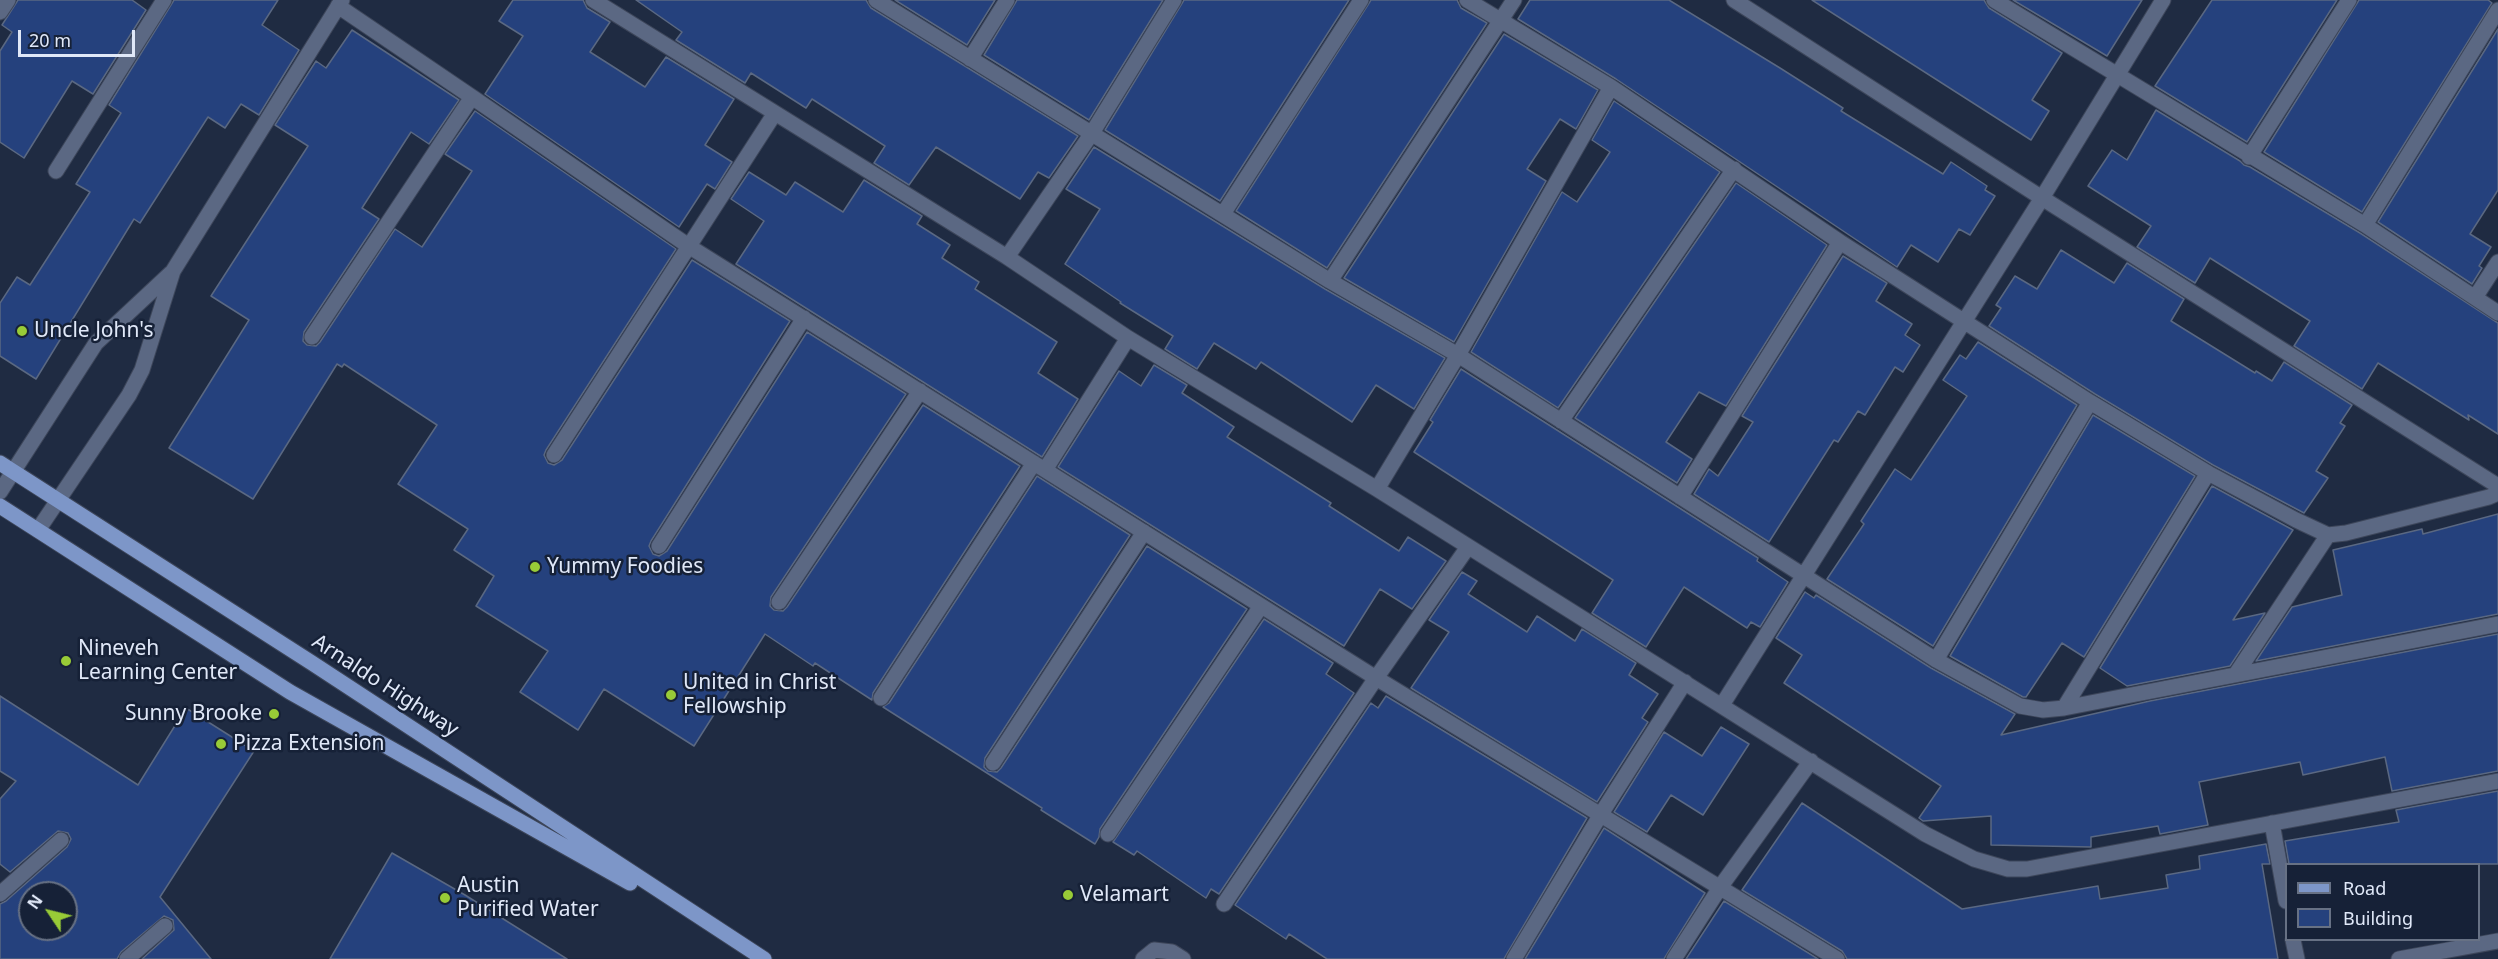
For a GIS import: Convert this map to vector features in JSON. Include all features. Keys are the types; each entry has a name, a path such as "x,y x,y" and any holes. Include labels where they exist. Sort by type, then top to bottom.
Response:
{"main road":[{"name":"Arnaldo Highway","path":"0,463 312,663 764,959"},
{"name":"Arnaldo Highway","path":"0,506 290,692 745,947"}],"street":[{"path":"0,12 8,0"},
{"path":"56,171 164,0"},
{"path":"593,0 1007,257 1128,338 1377,489 1925,834 1974,860 2008,869 2027,869 2498,781"},
{"path":"876,0 1330,281 1458,355 1936,660 2020,706 2043,710 2064,708 2498,624"},
{"path":"970,59 1007,0"},
{"path":"1007,257 1092,133 1174,0"},
{"path":"1223,214 1361,0"},
{"path":"1467,0 1611,87 1840,242 2090,402 2208,473 2328,535 2346,533 2498,493"},
{"path":"1330,281 1514,0"},
{"path":"1734,0 2498,486"},
{"path":"1994,0 2365,225 2476,296 2498,313"},
{"path":"1722,705 2042,198 2163,0"},
{"path":"2250,157 2349,0"},
{"path":"38,530 129,395 142,370 173,271 340,3 690,247 1376,678 1721,886 1833,958"},
{"path":"2365,225 2498,10"},
{"path":"1377,489 1458,355 1611,87"},
{"path":"312,337 472,97"},
{"path":"554,455 775,113"},
{"path":"1561,421 1734,169"},
{"path":"1680,497 1840,242"},
{"path":"2476,296 2498,262"},
{"path":"0,492 96,343 173,271"},
{"path":"659,546 804,318"},
{"path":"881,698 1128,338"},
{"path":"779,602 920,391"},
{"path":"1936,660 2090,402"},
{"path":"2064,708 2208,473"},
{"path":"993,763 1144,532"},
{"path":"2236,674 2328,535"},
{"path":"1224,904 1376,678 1468,547"},
{"path":"1108,834 1261,606"},
{"path":"1514,959 1601,814 1685,682"},
{"path":"1674,959 1721,886 1811,761"},
{"path":"2272,823 2285,895"},
{"path":"0,894 62,840"},
{"path":"128,959 165,926"},
{"path":"2399,959 2498,940"},
{"path":"2293,941 2297,959"},
{"path":"1143,959 1154,950 1172,952 1183,959"}],"building":[{"path":"18,0 132,0 146,10 93,94 72,81 24,158 0,142 0,51 12,32 2,25"},
{"path":"174,0 278,0 262,25 299,50 259,115 241,104 225,128 208,117 140,223 134,219 36,379 0,356 0,303 17,277 30,285 90,192 76,184 121,113 109,105"},
{"path":"513,0 583,0 587,8 610,22 590,52 645,87 666,57 734,99 705,145 732,162 715,189 707,184 679,227 485,94 523,36 499,21"},
{"path":"636,0 866,0 871,8 1078,136 1049,178 1038,172 1020,199 936,147 909,185 874,163 885,146 812,99 806,108 751,73 745,83 676,40 682,32"},
{"path":"895,0 995,0 967,45"},
{"path":"1017,0 1163,0 1089,120 984,55"},
{"path":"1184,0 1349,0 1220,201 1105,130"},
{"path":"1371,0 1457,0 1461,8 1487,23 1327,268 1236,211"},
{"path":"1530,0 1669,0 1843,108 1841,111 1943,174 1951,162 1987,186 1985,190 1995,196 1970,235 1959,229 1938,262 1911,245 1897,267 1616,79 1518,19"},
{"path":"1812,0 1984,0 1989,8 2062,53 2032,100 2049,111 2031,140"},
{"path":"2013,0 2142,0 2107,56"},
{"path":"2212,0 2337,0 2247,142 2155,86"},
{"path":"2359,0 2488,0 2492,3 2362,212 2264,152"},
{"path":"2498,29 2498,190 2470,234 2491,247 2479,266 2482,268 2472,284 2378,222"},
{"path":"352,30 459,100 429,144 411,132 362,208 379,219 304,332 303,341 307,345 316,346 320,342 395,229 422,247 472,171 445,154 475,111 676,249 546,450 544,455 548,463 554,465 562,460 692,260 790,321 651,541 649,546 653,554 659,556 667,551 807,332 906,394 771,597 770,606 774,610 783,611 787,607 923,405 1020,466 873,693 872,700 815,663 813,666 765,634 694,746 604,689 578,730 520,692 548,651 476,606 494,576 454,550 468,529 398,484 437,425 344,364 342,367 337,364 253,499 169,448 249,320 211,296 308,146 275,125 316,61 326,68"},
{"path":"1504,34 1598,90 1576,129 1560,119 1527,169 1546,181 1454,342 1344,278"},
{"path":"1614,101 1720,172 1558,408 1471,352 1562,192 1577,202 1610,152 1592,140"},
{"path":"2156,110 2360,233 2498,323 2498,434 2468,415 2469,420 2378,363 2362,389 2294,346 2310,321 2210,258 2195,283 2137,247 2151,226 2088,186 2112,150 2127,160"},
{"path":"1094,147 1325,289 1445,358 1414,409 1376,385 1352,422 1261,362 1256,369 1214,343 1197,369 1165,349 1173,336 1120,303 1065,264 1100,209 1066,189"},
{"path":"749,172 786,195 795,182 843,212 864,180 922,216 917,224 950,245 942,258 979,282 975,289 1057,342 1038,373 1078,399 1042,457 736,264 764,221 731,199"},
{"path":"1736,183 1827,245 1726,406 1699,392 1666,442 1692,459 1677,483 1575,418"},
{"path":"2061,250 2114,283 2127,263 2184,299 2171,321 2255,373 2256,371 2272,381 2284,362 2352,405 2340,423 2345,426 2316,471 2328,478 2304,513 2213,465 2095,394 1989,326 2001,308 1996,305 2015,276 2037,289"},
{"path":"1843,256 1887,283 1876,301 1912,324 1905,335 1920,345 1903,372 1895,367 1865,415 1858,411 1838,442 1834,440 1769,542 1694,494 1709,469 1718,476 1753,422 1742,416"},
{"path":"1978,342 2077,405 1933,646 1827,579 1864,524 1861,521 1895,469 1911,480 1967,396 1943,380 1960,355 1966,359"},
{"path":"1154,365 1187,385 1182,393 1234,427 1227,437 1331,503 1329,506 1399,551 1408,537 1446,561 1412,609 1380,589 1344,646 1058,467 1119,371 1141,386"},
{"path":"1461,369 1758,558 1757,561 1788,582 1760,627 1751,622 1747,628 1684,587 1646,647 1592,613 1613,580 1414,452 1433,422 1430,420"},
{"path":"2093,415 2195,476 2084,657 2062,643 2026,697 2023,697 1950,656"},
{"path":"1037,476 1130,535 985,758 984,767 988,771 997,772 1001,768 1147,546 1247,609 1100,829 1095,844 883,707 889,703"},
{"path":"2212,486 2293,530 2233,620 2265,613 2230,666 2127,686 2100,668"},
{"path":"2498,514 2498,614 2256,661 2292,607 2342,595 2333,550 2422,529 2423,534"},
{"path":"1462,572 1477,581 1468,594 1527,632 1537,616 1575,641 1582,629 1636,663 1629,675 1658,694 1642,718 1648,722 1597,802 1411,688 1449,632 1429,620"},
{"path":"1805,592 1814,598 1816,595 1931,668 2015,714 2001,735 2150,701 2498,634 2498,771 2392,791 2385,757 2303,775 2300,762 2199,782 2208,825 2160,834 2158,826 2091,837 2091,847 1991,845 1991,816 1923,821 1919,818 1941,786 1784,683 1802,655 1776,638"},
{"path":"1264,619 1333,663 1326,674 1354,693 1219,894 1211,889 1206,898 1137,851 1134,855 1113,842"},
{"path":"0,696 138,785 186,708 254,751 160,897 211,959 142,959 174,930 173,920 164,916 121,952 117,959 0,959 0,904 18,890 18,941 78,941 78,881 29,881 67,847 71,839 68,833 58,831 10,872 0,864 0,799 16,781 0,771"},
{"path":"1386,696 1587,818 1504,959 1327,959 1289,934 1286,939 1235,905 1371,703 1378,708"},
{"path":"1721,727 1749,744 1703,815 1671,795 1647,832 1614,812 1664,732 1702,756"},
{"path":"2498,791 2498,864 2289,863 2285,841 2399,822 2396,810"},
{"path":"1802,803 1962,909 2098,886 2100,899 2168,888 2166,875 2200,869 2199,856 2266,844 2270,864 2262,864 2278,959 1847,959 1842,951 1742,890"},
{"path":"1604,828 1705,893 1664,959 1525,959"},
{"path":"392,853 465,895 567,959 330,959"},
{"path":"1724,901 1818,959 1686,959"}],"place":[{"name":"Uncle John's","path":"22,331"},
{"name":"Yummy Foodies","path":"535,567"},
{"name":"Nineveh Learning Center","path":"66,661"},
{"name":"United in Christ Fellowship","path":"671,695"},
{"name":"Sunny Brooke","path":"274,714"},
{"name":"Pizza Extension","path":"221,744"},
{"name":"Velamart","path":"1068,895"},
{"name":"Austin Purified Water","path":"445,898"}]}
